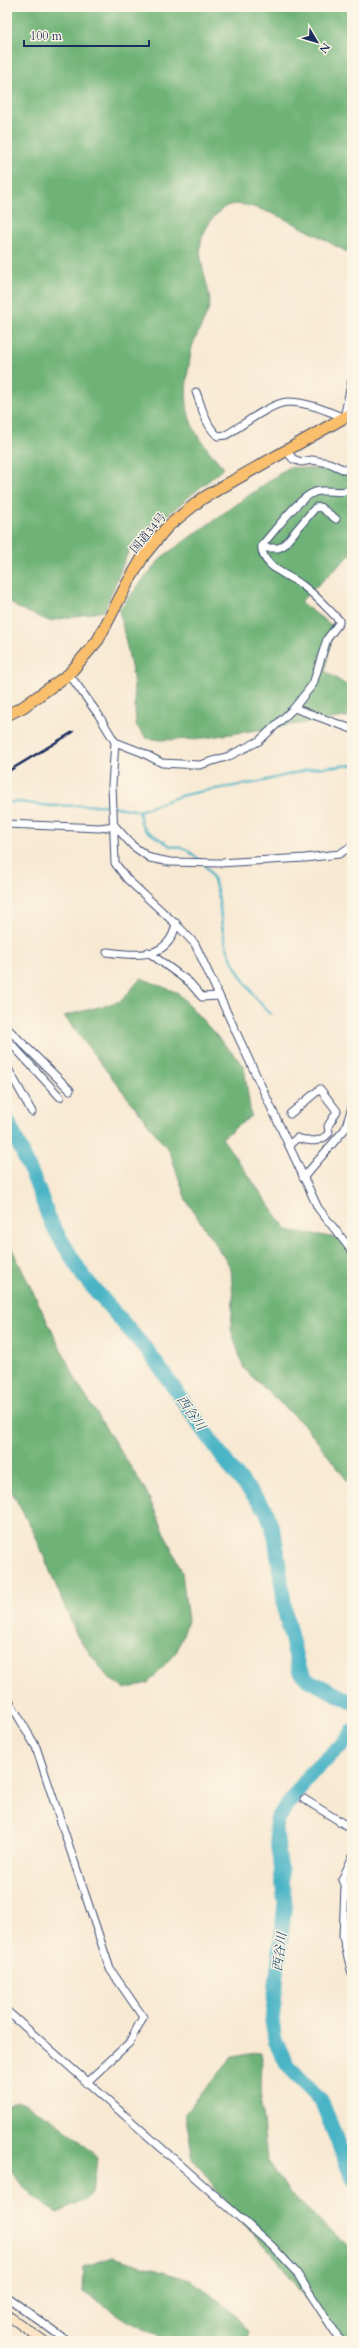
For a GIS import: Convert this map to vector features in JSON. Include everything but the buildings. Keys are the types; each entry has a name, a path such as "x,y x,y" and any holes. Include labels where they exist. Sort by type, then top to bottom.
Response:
{"highway":[{"name":"国道34号","path":"7,715 23,707 69,674 98,640 133,573 144,555 167,527 203,498 348,415"}],"main road":[{"path":"7,2315 44,2341"}],"street":[{"path":"196,392 206,422 211,431 218,436 226,435 274,406 286,402 348,415 352,380"},
{"path":"286,450 293,459 301,462 312,460 329,463 352,473"},
{"path":"115,742 141,752 162,763 200,765 230,756 258,741 294,708 313,684 327,639 339,624 339,620 301,584 276,570 264,555 262,545 303,500 315,492 327,490 344,492 352,488"},
{"path":"262,548 278,548 283,546 315,508 320,507 336,519"},
{"path":"69,674 98,714 115,742 112,786 115,826 115,863 127,879 176,923 195,944 318,1208 352,1251"},
{"path":"294,708 352,729"},
{"path":"7,824 99,828 115,826"},
{"path":"115,826 133,846 150,858 170,862 220,863 305,858 339,854 352,846"},
{"path":"107,952 126,954 148,952 164,948 170,943 176,923"},
{"path":"148,952 189,982 202,997 219,996"},
{"path":"7,1028 70,1090"},
{"path":"7,1039 60,1097"},
{"path":"7,1068 32,1112"},
{"path":"288,1145 297,1138 313,1142 323,1140 329,1133 328,1126 337,1112 320,1089 290,1114"},
{"path":"303,1178 345,1129 352,1107"},
{"path":"7,1698 36,1747 110,1969 143,2017 129,2043 86,2083"},
{"path":"304,1799 352,1829"},
{"path":"352,1858 342,1880 346,1887 343,1937 352,1974"},
{"path":"7,2011 86,2083 272,2246 296,2272 336,2338 341,2341"},
{"path":"7,2296 67,2341"}],"green space":[{"path":"7,7 352,7 352,255 309,231 271,213 253,207 238,204 227,206 218,212 207,226 202,237 200,248 210,302 208,311 191,350 188,371 187,401 189,414 197,435 224,468 131,545 104,611 49,621 18,608 7,600"},
{"path":"289,467 352,472 352,553 300,602 334,627 325,671 352,689 352,716 197,739 161,740 146,738 136,725 133,676 119,609 162,557"},
{"path":"141,978 178,993 244,1066 251,1116 222,1138 287,1230 344,1239 352,1248 352,1487 307,1428 244,1369 231,1329 233,1299 231,1268 186,1200 170,1152 64,1016 121,1001"},
{"path":"7,1239 79,1386 146,1491 182,1572 188,1621 177,1651 148,1683 124,1689 106,1675 77,1636 35,1535 7,1483"},
{"path":"262,2052 261,2103 267,2159 289,2192 337,2237 352,2248 352,2341 338,2341 280,2263 232,2211 193,2158 185,2113 232,2057"},
{"path":"17,2101 51,2118 70,2132 97,2158 92,2188 85,2199 78,2204 57,2213 28,2191 11,2170 6,2151 7,2106"},
{"path":"112,2257 190,2280 223,2303 249,2331 246,2341 168,2341 128,2321 83,2292 84,2267"}],"waterway":[{"path":"7,803 18,802 51,806 105,805 139,811 180,796 203,791 259,782 314,768 352,765"},
{"path":"139,811 141,823 145,830 171,846 186,849 201,861"},
{"path":"204,864 210,873 217,891 225,941 232,961 243,980 270,1014"},
{"name":"西谷川","path":"7,1119 35,1181 51,1223 83,1276 150,1354 232,1470 266,1510 275,1537 286,1616 299,1670 308,1680 352,1702"},
{"name":"西谷川","path":"352,1732 345,1742 311,1773 277,1819 276,1831 285,1903 272,2021 275,2040 287,2065 321,2100 352,2178"}],"railway":[{"path":"7,772 73,732"}]}
